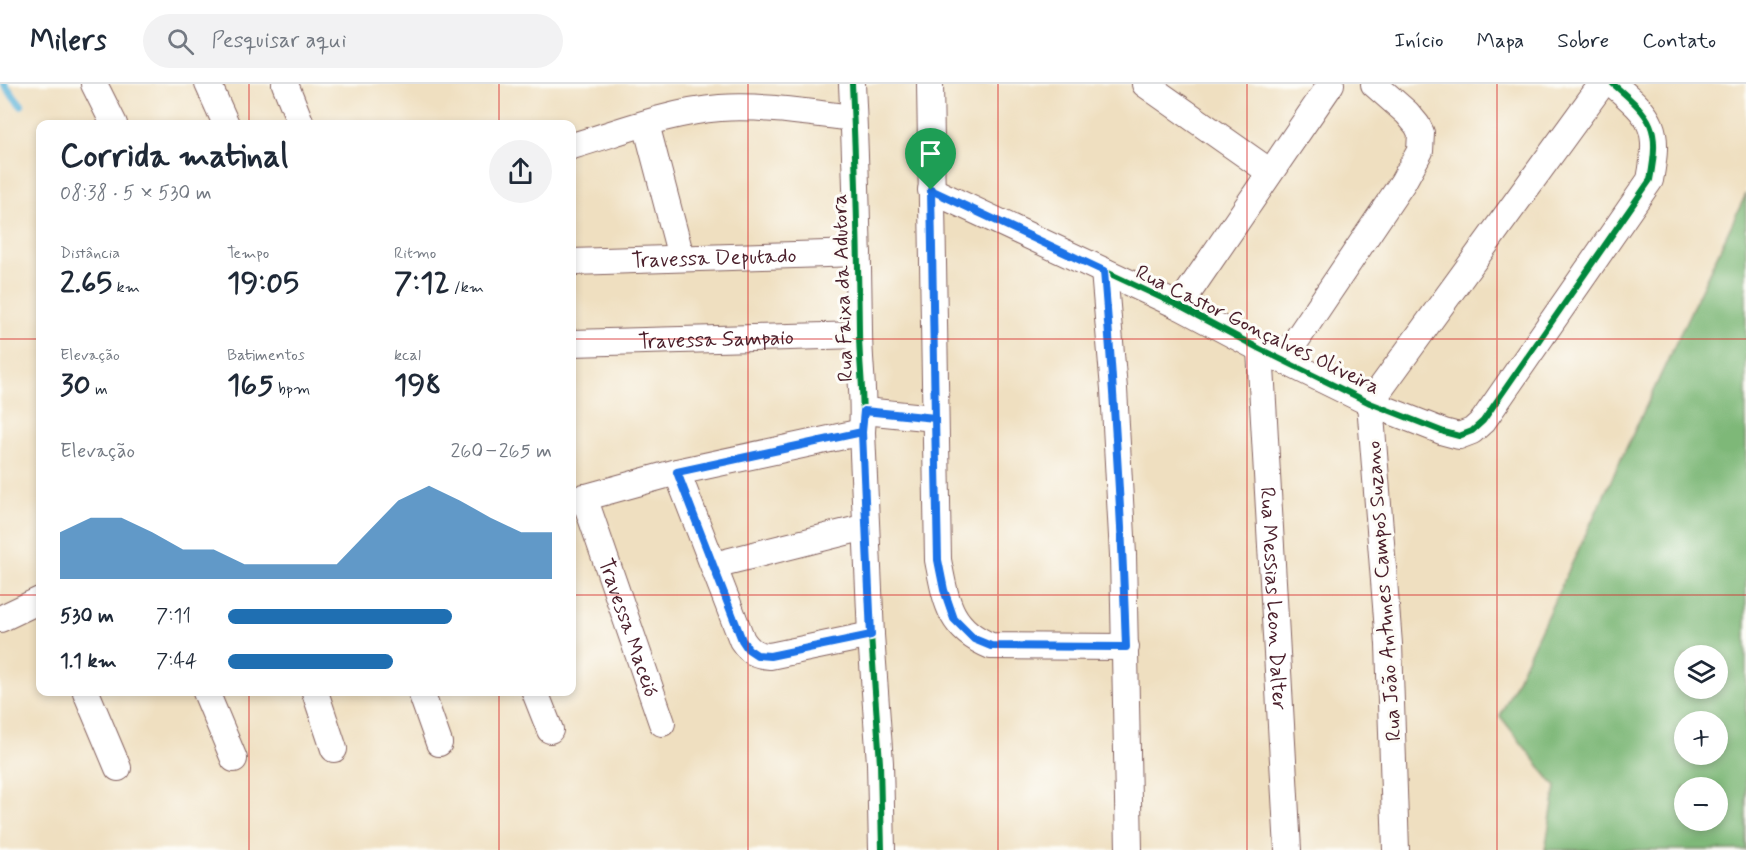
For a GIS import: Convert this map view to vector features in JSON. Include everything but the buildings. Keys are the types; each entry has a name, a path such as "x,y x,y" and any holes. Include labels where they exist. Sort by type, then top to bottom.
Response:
{"street":[{"path":"94,84 112,120"},
{"path":"208,84 224,120"},
{"path":"285,84 299,120"},
{"name":"Rua Faixa da Adutora","path":"852,84 866,526 880,764 882,850"},
{"path":"930,84 938,560 944,590 954,619 974,639 991,646 1126,647"},
{"path":"1145,84 1270,172"},
{"path":"1179,306 1331,84"},
{"path":"1271,354 1402,182 1420,151 1421,133 1417,125 1374,84"},
{"path":"1370,403 1602,84"},
{"name":"Rua Castor Gonçalves Oliveira","path":"931,190 1179,306 1370,403 1459,436 1472,431 1483,422 1650,180 1655,153 1652,127 1645,115 1613,84"},
{"path":"576,145 683,114 718,108 759,96 854,118"},
{"path":"646,124 681,258"},
{"name":"Travessa Deputado","path":"576,262 858,253"},
{"path":"1104,271 1114,389 1122,531 1129,850"},
{"name":"Travessa Sampaio","path":"576,343 859,335"},
{"name":"Rua Messias Leon Dalter","path":"1271,354 1288,850"},
{"name":"Rua João Antunes Campos Suzano","path":"1370,403 1389,644 1396,850"},
{"path":"578,499 863,422 935,418"},
{"path":"677,472 742,640 748,649 757,655 770,656 871,635"},
{"name":"Travessa Maceió","path":"578,499 662,723"},
{"path":"714,565 866,526"},
{"path":"0,619 36,602"},
{"path":"88,696 118,768"},
{"path":"208,696 234,759"},
{"path":"316,696 334,749"},
{"path":"422,696 439,743"},
{"path":"537,696 550,730"}],"green space":[{"path":"1746,194 1746,850 1545,850 1556,787 1500,716"}],"waterway":[{"path":"4,84 21,105"}],"cycle path":[{"path":"852,84 862,432 871,635 880,763 882,850"},
{"path":"931,190 1179,306 1370,403 1459,436 1472,431 1483,421 1650,180 1654,147 1650,125 1637,106 1613,84"}],"route":[{"path":"931,190 935,418 864,411 862,432 871,635 770,656 757,655 748,649 742,640 677,472 862,432 864,411 935,418 938,560 944,590 954,619 974,639 991,646 1126,647 1114,389 1104,271 931,190"}]}
